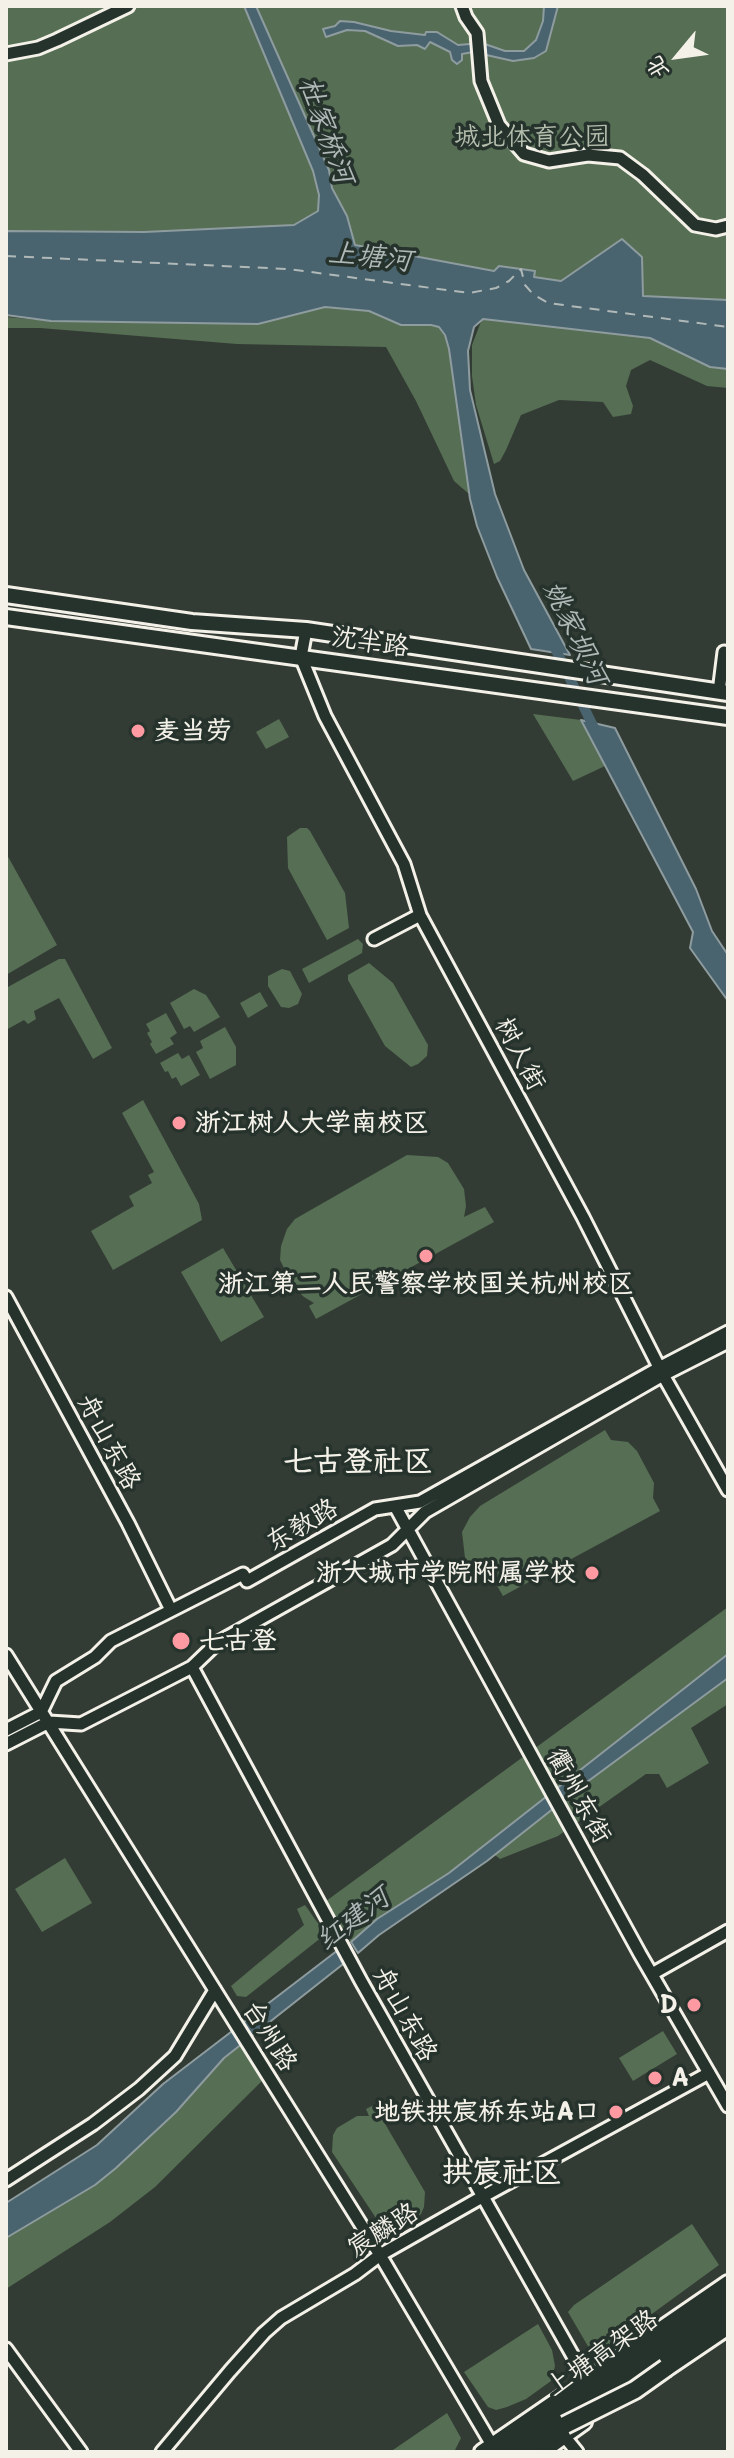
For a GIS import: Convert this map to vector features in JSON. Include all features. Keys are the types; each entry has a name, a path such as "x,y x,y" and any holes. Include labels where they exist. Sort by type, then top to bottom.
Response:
{"highway":[{"path":"562,2425 620,2360 728,2284"},
{"name":"上塘高架路","path":"527,2452 728,2294"},
{"name":"上塘高架路","path":"492,2450 562,2425 728,2310"},
{"path":"562,2425 635,2390 728,2323"}],"main road":[{"name":"沈半路","path":"6,595 192,622 306,630 723,692"},
{"name":"沈半路","path":"6,617 728,717"},
{"path":"492,2450 586,2379 728,2284"},
{"path":"542,2452 562,2425"}],"street":[{"path":"6,54 38,48 128,6"},
{"path":"462,6 477,33 481,81 499,125 524,154 549,161 588,155 620,158 643,175 695,225 716,229 728,226"},
{"path":"301,657 306,630"},
{"path":"723,692 724,652"},
{"name":"树人街","path":"301,657 325,716 404,864 420,915 583,1217 661,1371 728,1490"},
{"path":"374,939 420,915"},
{"name":"舟山东路","path":"6,1297 128,1523 171,1610"},
{"name":"东教路","path":"6,1744 49,1722 81,1724 192,1667 217,1643 392,1545 425,1512 728,1332"},
{"name":"东教路","path":"41,1712 56,1681 95,1657 111,1641 243,1574 247,1581 375,1509 420,1502 661,1371 728,1342"},
{"name":"衢州东街","path":"395,1506 728,2106"},
{"name":"台州路","path":"6,1655 380,2255 492,2450"},
{"name":"舟山东路","path":"192,1667 361,1981 586,2379"},
{"path":"6,1730 41,1712"},
{"path":"652,1974 728,1931"},
{"path":"6,2180 93,2124 139,2089 175,2056 215,1990"},
{"name":"宸麟路","path":"162,2452 264,2333 281,2318 355,2274 380,2255 709,2073"},
{"path":"6,2349 81,2452"},
{"path":"562,2425 577,2452"}],"green space":[{"name":"城北体育公园","path":"6,6 728,6 728,300 643,296 642,257 622,239 561,281 534,277 521,269 500,266 495,271 367,248 294,225 144,232 6,231"},
{"path":"325,307 369,311 385,319 439,327 449,349 469,494 454,481 386,347 237,344 6,328 6,317 51,321 258,324"},
{"path":"482,319 650,338 710,367 728,369 728,388 707,386 650,360 631,370 626,386 633,406 631,414 613,417 603,402 559,400 521,415 500,461 494,464 476,405 472,376 472,345"},
{"path":"533,714 581,720 605,766 573,781"},
{"path":"279,719 289,737 266,749 256,732"},
{"path":"300,828 310,831 345,893 349,928 327,940 288,868 287,837"},
{"path":"6,853 57,945 6,975"},
{"path":"358,939 363,944 362,953 309,983 302,969"},
{"path":"59,959 65,959 112,1048 93,1059 59,998 34,1011 36,1019 28,1024 24,1020 6,1030 6,988"},
{"path":"369,963 393,983 428,1045 427,1056 418,1064 411,1067 385,1046 348,980 348,975"},
{"path":"282,969 290,971 302,994 298,1004 289,1008 281,1007 268,986 268,976"},
{"path":"194,989 206,995 220,1017 194,1032 190,1026 184,1029 170,1003"},
{"path":"260,992 268,1006 248,1018 240,1003"},
{"path":"166,1013 177,1033 170,1038 174,1044 156,1054 150,1044 152,1042 147,1033 150,1031 146,1024"},
{"path":"225,1027 236,1047 236,1065 210,1079 196,1052 203,1048 200,1041"},
{"path":"178,1053 182,1059 189,1055 200,1075 181,1086 160,1063"},
{"path":"143,1100 199,1204 202,1220 113,1270 91,1231 134,1206 129,1196 152,1183 148,1175 154,1172 122,1113"},
{"path":"407,1155 438,1157 448,1163 464,1189 464,1217 485,1207 494,1222 316,1319 309,1306 314,1303 293,1286 280,1260 287,1229 295,1219"},
{"path":"223,1248 264,1317 221,1342 181,1272"},
{"path":"605,1430 611,1440 628,1442 637,1451 654,1483 653,1498 660,1511 503,1596 496,1584 471,1570 465,1558 462,1532 470,1517 480,1506"},
{"path":"728,1607 728,1654 449,1873 377,1919 351,1942 322,1904"},
{"path":"728,1678 728,1704 691,1728 709,1763 667,1788 659,1774 646,1774 558,1836 500,1859 495,1855 587,1782"},
{"path":"65,1858 92,1903 42,1932 15,1889"},
{"path":"305,1905 322,1929 322,1937 246,1997 237,1996 231,1986 304,1925 297,1909"},
{"path":"663,2031 677,2054 633,2081 619,2058"},
{"path":"246,2040 268,2075 155,2187 110,2222 6,2289 6,2238 95,2185 176,2112 224,2058"},
{"path":"374,2105 425,2192 421,2214 401,2228 382,2227 332,2152 333,2135 337,2128 357,2116 369,2116 366,2109"},
{"path":"692,2224 719,2265 612,2343 589,2348 568,2312"},
{"path":"538,2324 552,2350 555,2366 551,2381 526,2399 507,2407 496,2410 488,2407 464,2372"},
{"path":"447,2413 461,2438 454,2452 390,2452"}],"water":[{"name":"上塘河","path":"244,6 256,6 329,170 332,188 347,216 355,245 494,271 499,266 535,271 534,277 561,281 622,239 642,257 643,296 728,300 728,369 710,367 650,338 483,319 474,327 468,351 470,390 495,494 524,570 570,655 531,649 497,577 470,499 449,349 439,327 401,325 369,311 325,307 258,324 51,321 6,315 6,231 144,232 294,225 318,211 319,195 313,171"},
{"path":"544,6 558,6 546,51 534,58 513,61 473,52 462,54 462,60 457,64 450,52 430,42 425,49 417,45 398,46 365,31 347,30 326,37 323,29 340,21 354,22 391,31 425,35 426,32 437,32 458,45 482,43 505,51 524,51 536,40 543,21"},
{"path":"581,720 615,728 696,889 712,931 728,955 728,1001 690,948 693,932"},
{"path":"728,1654 728,1678 587,1782 487,1861 379,1935 358,1953 351,1942 377,1919 449,1873"},
{"path":"338,1950 347,1961 224,2058 176,2112 116,2168 95,2185 6,2238 6,2203 97,2145 163,2084"}],"waterway":[{"name":"姚家坝河","path":"552,642 596,732"}],"ferry route":[{"path":"6,256 288,269 469,293 496,288 521,269 525,285 548,303 728,327"}],"place":[{"name":"麦当劳","path":"138,731"},
{"name":"浙江树人大学南校区","path":"179,1123"},
{"name":"浙江第二人民警察学校国关杭州校区","path":"426,1256"},
{"name":"浙大城市学院附属学校","path":"592,1573"},
{"name":"七古登","path":"181,1641"},
{"name":"D","path":"694,2005"},
{"name":"A","path":"655,2078"},
{"name":"地铁拱宸桥东站A口","path":"616,2112"}],"district":[{"name":"七古登社区","path":"358,1462"},
{"name":"拱宸社区","path":"502,2173"}],"water label":[{"name":"杜家桥河","path":"326,130"},
{"name":"红建河","path":"353,1919"}]}
